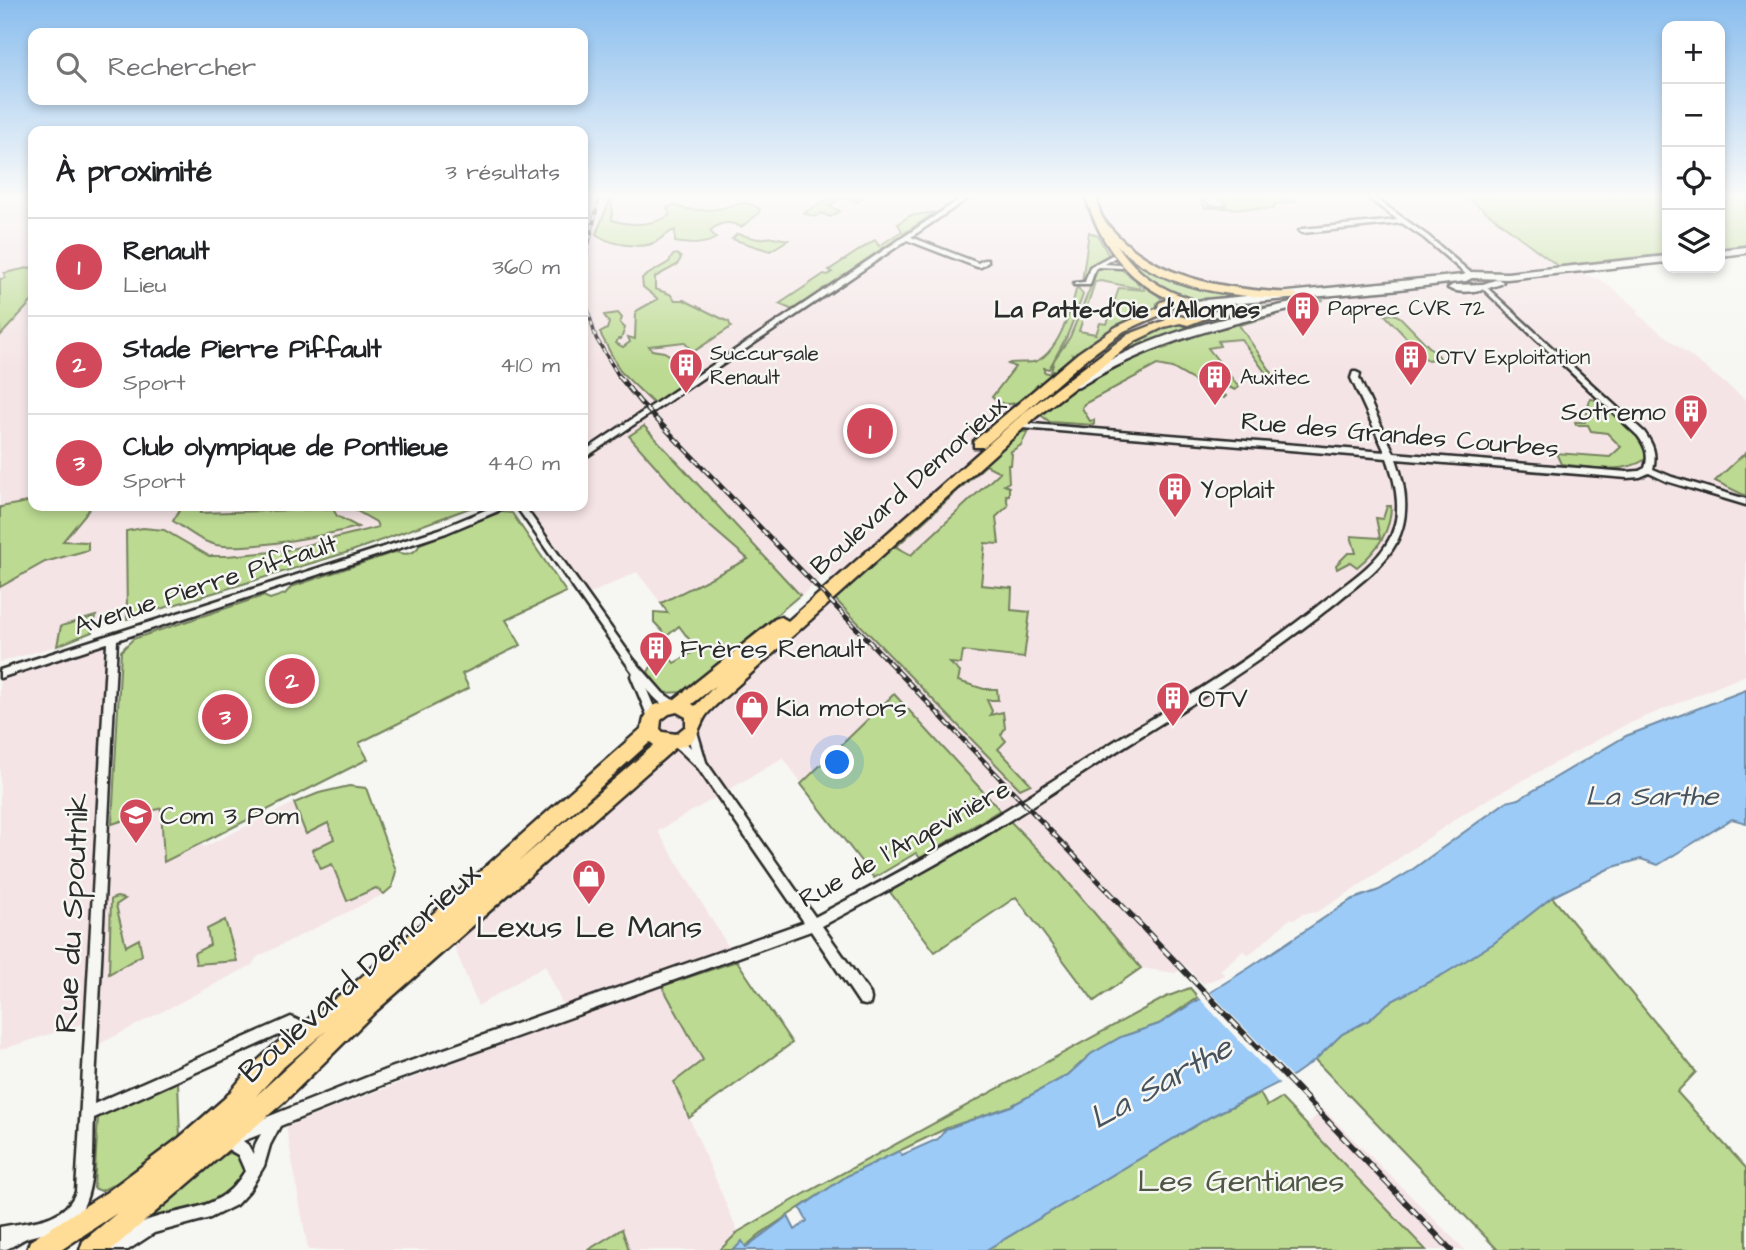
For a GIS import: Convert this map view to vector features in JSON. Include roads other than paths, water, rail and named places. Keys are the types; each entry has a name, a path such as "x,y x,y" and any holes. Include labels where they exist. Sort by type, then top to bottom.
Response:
{"main road":[{"path":"1110,253 1120,267 1160,297 1166,316 1176,321"},
{"path":"1115,253 1130,270 1151,286 1195,304 1468,277 1468,282 1484,284"},
{"path":"1132,253 1177,276 1220,289 1294,296"},
{"path":"1195,304 1202,311 1202,316 1213,312 1484,284 1662,262"},
{"name":"Boulevard Demorieux","path":"673,730 662,708 676,705 824,588 1001,423 1066,367 1120,329 1180,300"},
{"path":"1028,418 1084,379 1164,340 1252,314 1324,300"},
{"name":"Boulevard Demorieux","path":"111,1206 234,1105 261,1073 310,1029 356,995 721,690 994,444 1131,338 1161,324 1192,322 1202,316"},
{"path":"673,730 688,708 676,705"},
{"name":"Boulevard Demorieux","path":"92,1250 223,1144 388,987 673,730"},
{"path":"19,1237 111,1206"},
{"path":"51,1250 98,1220 111,1206"}],"street":[{"path":"588,453 884,253"},
{"path":"946,253 979,266 986,261"},
{"path":"1441,253 1468,277"},
{"path":"1076,284 1088,284 1094,266 1112,257"},
{"path":"1090,276 1103,265 1120,267"},
{"path":"1484,284 1641,434 1650,446 1653,457 1649,470"},
{"name":"Rue de l'Angevinière","path":"223,1144 385,1077 812,925 868,896 1023,805 1252,662 1293,634 1376,564 1390,547 1399,527 1402,501 1390,454 1354,378 1356,374"},
{"path":"1028,418 1044,425"},
{"name":"Rue des Grandes Courbes","path":"1028,418 1044,425 1627,475 1649,470 1669,479 1746,502"},
{"name":"Avenue Pierre Piffault","path":"0,674 443,531 490,511"},
{"path":"524,511 630,663 673,730 702,765 865,999"},
{"name":"Rue du Spoutnik","path":"19,1237 61,1222 77,1205 83,1192 112,638"},
{"path":"630,663 659,696 676,705"},
{"path":"673,730 702,765"},
{"path":"88,1114 291,1023 297,1027"},
{"path":"115,1250 138,1233 158,1223 210,1211 225,1204 244,1186 259,1161 266,1136 276,1121"},
{"path":"223,1144 240,1145 246,1152 252,1170"},
{"path":"0,1245 19,1237"}],"water":[{"name":"La Sarthe","path":"1746,690 1746,823 1732,819 1658,865 1641,859 1610,868 1552,897 1494,943 1444,974 1388,1003 1369,1020 1342,1034 1315,1060 1294,1075 1210,1117 986,1250 734,1250 742,1241 746,1247 788,1216 795,1230 807,1221 800,1208 847,1176 899,1151 902,1155 938,1139 946,1129 1011,1106 1068,1075 1091,1054 1121,1037 1159,1024 1351,900 1379,890 1409,872 1506,802 1519,799 1626,736"}],"railway":[{"path":"588,310 596,338 620,378"},
{"path":"619,376 640,402 1109,892"},
{"path":"1107,890 1451,1250"}],"place":[{"name":"Paprec CVR 72","path":"1303,338"},
{"name":"OTV Exploitation","path":"1411,387"},
{"name":"Succursale Renault","path":"686,395"},
{"name":"Auxitec","path":"1215,407"},
{"name":"Renault","path":"870,431"},
{"name":"Sotremo","path":"1691,441"},
{"name":"Yoplait","path":"1175,519"},
{"name":"Frères Renault","path":"656,678"},
{"name":"Stade Pierre Piffault","path":"292,681"},
{"name":"Club olympique de Pontlieue","path":"225,717"},
{"name":"OTV","path":"1173,728"},
{"name":"Kia motors","path":"752,737"},
{"name":"Com 3 Pom","path":"136,845"},
{"name":"Lexus Le Mans","path":"589,906"}],"district":[{"name":"La Patte-d'Oie d'Allonnes","path":"1127,309"}],"park label":[{"name":"Les Gentianes","path":"1241,1180"}]}
